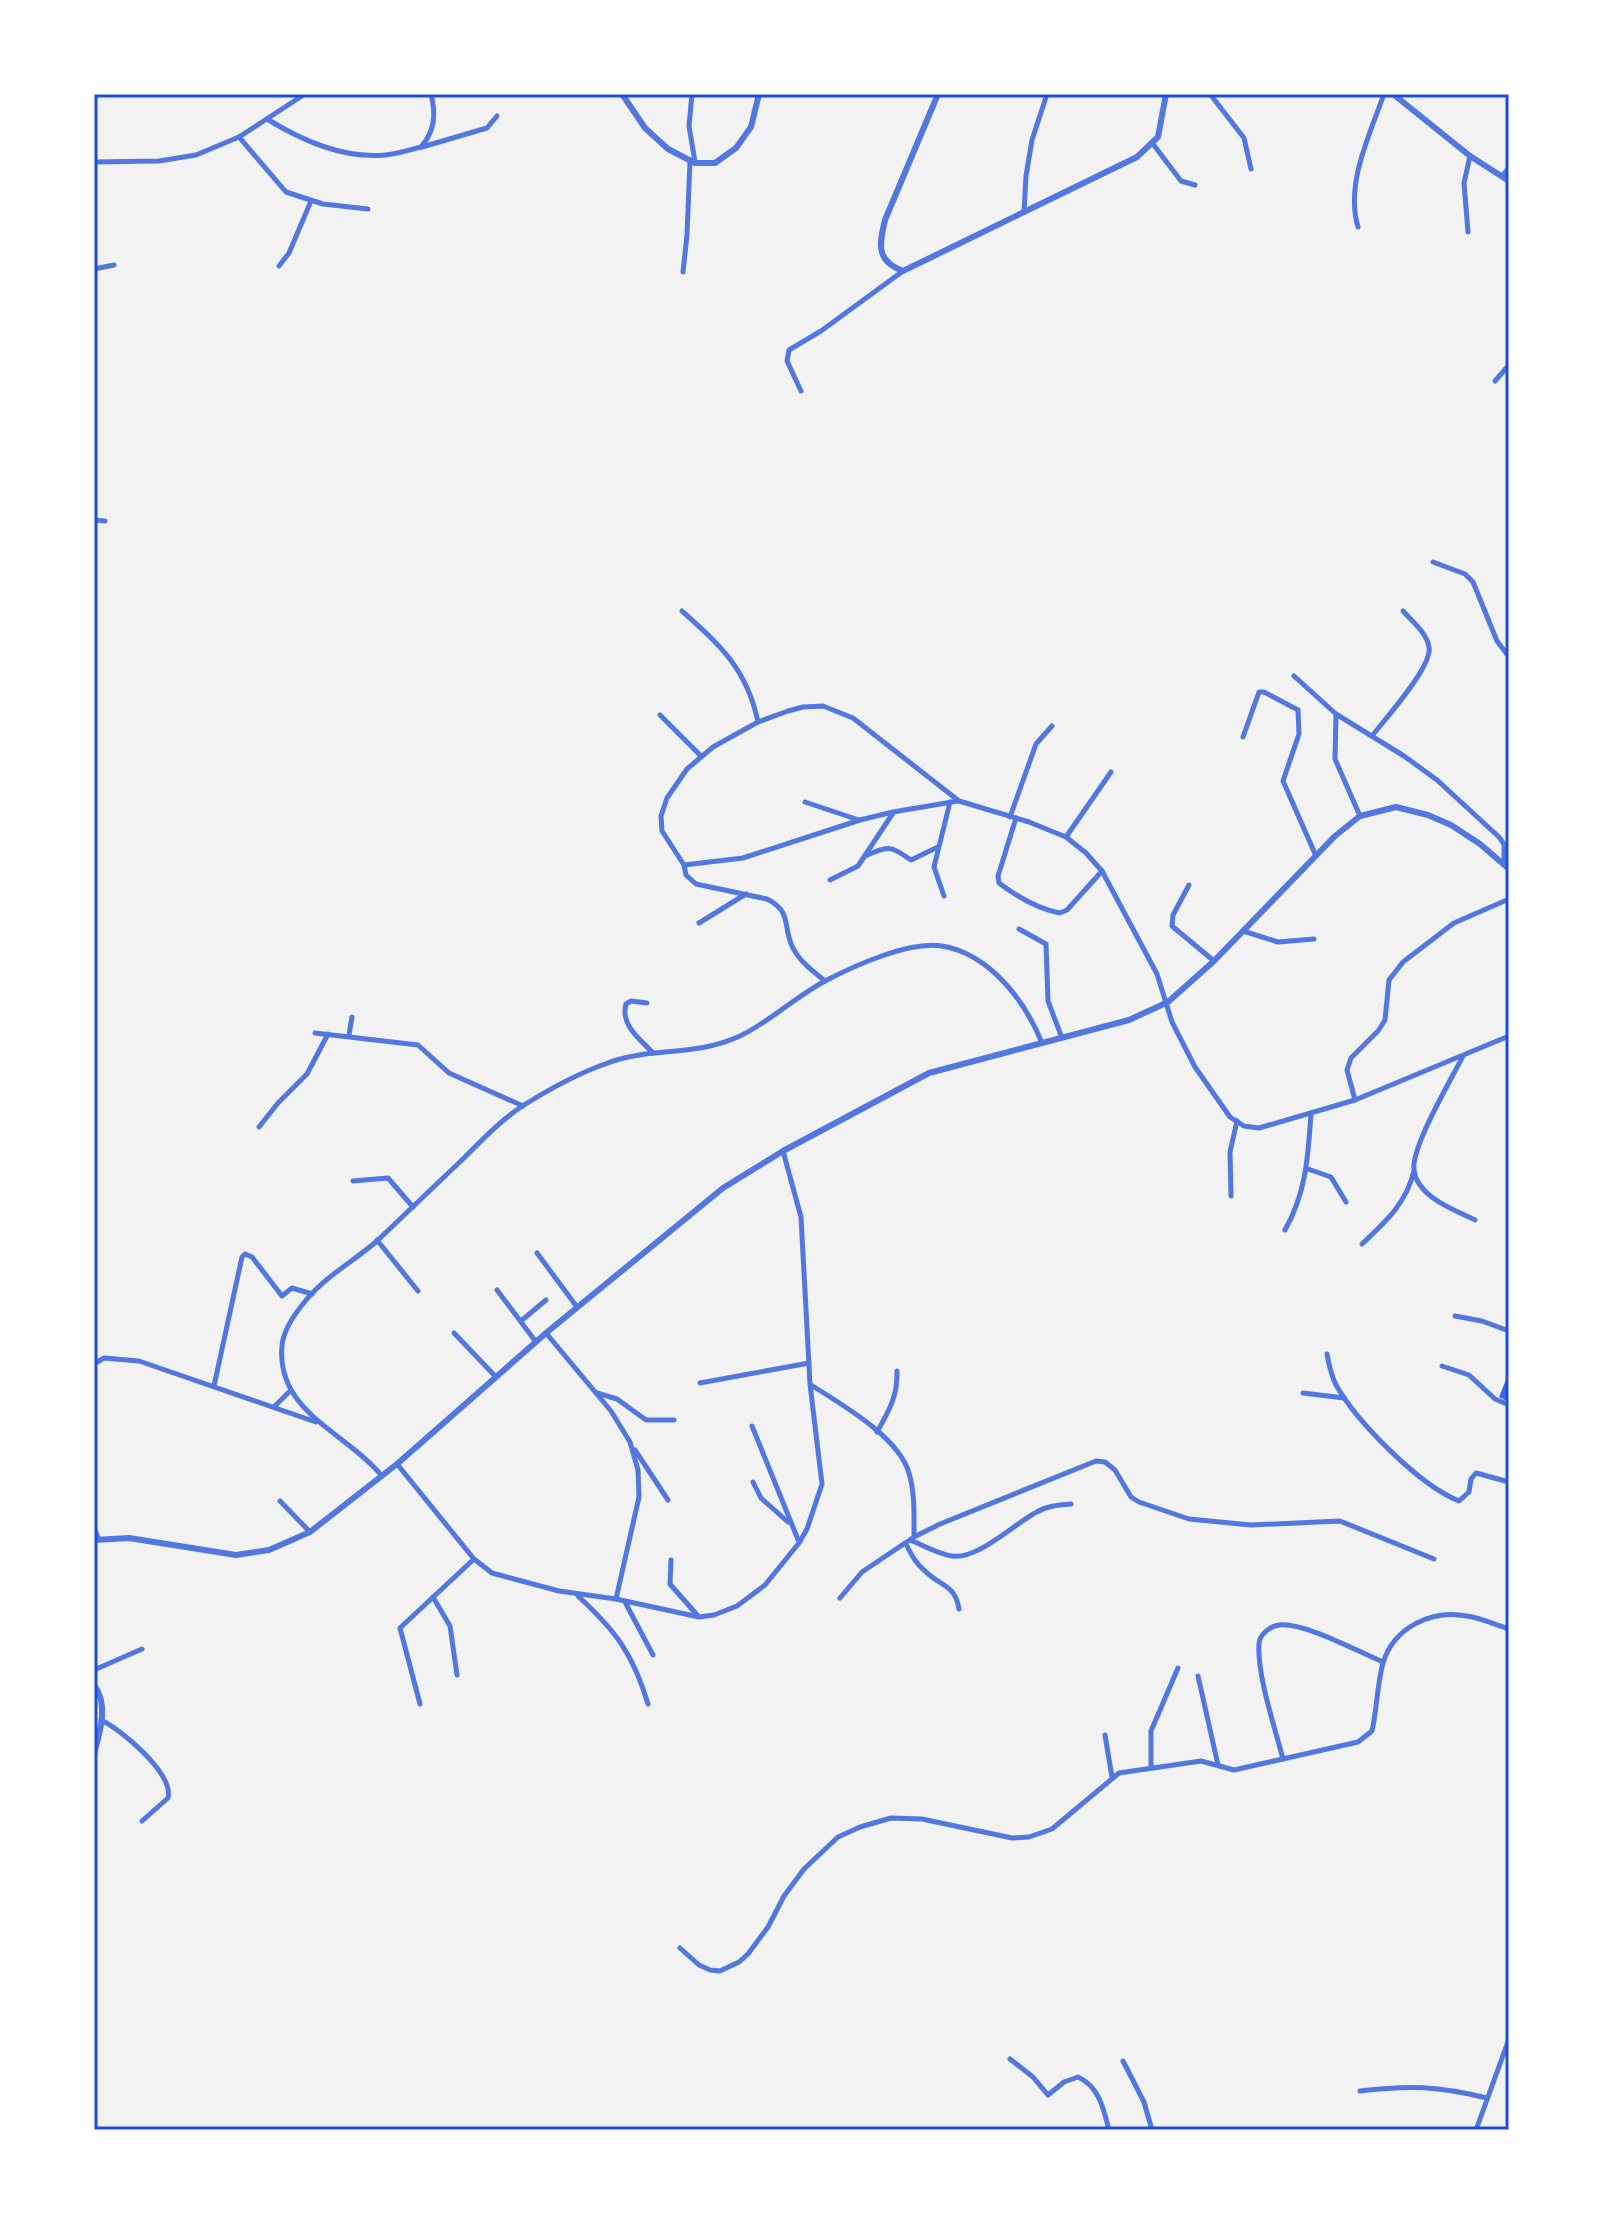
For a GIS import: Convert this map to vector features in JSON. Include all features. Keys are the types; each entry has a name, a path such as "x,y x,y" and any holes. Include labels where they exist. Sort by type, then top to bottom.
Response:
{"street":[{"path":"94,162 159,161 196,155 239,137 305,94"},
{"path":"421,147 433,126 435,113 431,94"},
{"path":"622,94 645,128 668,149 693,162 715,163 736,148 751,127 759,94"},
{"path":"683,272 693,162 689,126 692,94"},
{"path":"903,271 883,260 879,251 880,241 892,202 938,94"},
{"path":"1024,212 1032,140 1047,94"},
{"path":"801,391 787,361 789,350 821,331 903,271 1137,157 1153,144 1161,129 1166,94"},
{"path":"1210,94 1244,138 1251,169"},
{"path":"1358,227 1353,210 1354,192 1384,94"},
{"path":"1393,94 1470,156 1509,181"},
{"path":"267,119 293,134 341,152 385,155 487,128 497,116"},
{"path":"239,137 286,192 311,201 368,209"},
{"path":"1153,144 1181,181 1195,185"},
{"path":"1468,232 1464,183 1470,156"},
{"path":"1502,176 1509,168"},
{"path":"279,266 289,253 311,201"},
{"path":"94,269 114,265"},
{"path":"1495,381 1509,365"},
{"path":"94,520 105,521"},
{"path":"1433,562 1465,574 1473,582 1497,641 1509,657"},
{"path":"682,611 734,661 755,705 758,722"},
{"path":"1372,736 1420,672 1430,651 1419,629 1403,611"},
{"path":"1294,676 1336,714 1437,780 1499,837 1504,844 1506,867"},
{"path":"1243,737 1259,692 1298,710 1299,734 1283,781 1316,856"},
{"path":"825,981 808,967 792,947 787,920 778,904 696,884 686,875 684,865 662,831 661,816 667,798 700,755 758,722 803,707 823,706 876,734 959,801 1066,837 1102,871 1157,974 1172,1022 1195,1067 1230,1117 1244,1126 1259,1128 1355,1100 1509,1036"},
{"path":"1336,714 1335,759 1360,816"},
{"path":"660,715 700,755"},
{"path":"1052,726 1036,744 1013,818 998,876 999,883 1043,908 1060,913 1067,910 1102,871"},
{"path":"1066,837 1111,772"},
{"path":"684,865 743,858 860,820 959,801"},
{"path":"805,802 860,820"},
{"path":"944,896 934,867 950,802"},
{"path":"94,1528 96,1540 129,1538 236,1555 269,1550 310,1532 397,1464 546,1333 718,1191 783,1151 929,1073 1129,1020 1168,1002 1214,961 1335,836 1360,816 1396,807 1428,815 1480,844 1506,867"},
{"path":"830,880 853,869 893,812"},
{"path":"864,856 884,848 894,848 911,860 938,847"},
{"path":"1189,885 1173,915 1172,926 1214,961"},
{"path":"699,923 747,894"},
{"path":"1355,1100 1347,1070 1351,1058 1385,1020 1389,980 1403,962 1454,923 1509,899"},
{"path":"1019,929 1046,944 1048,1001 1062,1038"},
{"path":"1243,931 1278,942 1314,939"},
{"path":"381,1475 356,1450 317,1423 300,1405 283,1366 281,1345 292,1320 312,1294 377,1240 494,1129 523,1106 607,1063 631,1056 714,1047 744,1034 825,981 910,947 940,946 957,951 993,973 1015,992 1030,1013 1042,1043"},
{"path":"647,1003 631,1001 626,1004 624,1016 630,1028 654,1054"},
{"path":"349,1035 352,1017"},
{"path":"315,1033 418,1045 449,1073 523,1106"},
{"path":"259,1127 307,1074 328,1034"},
{"path":"1362,1244 1401,1205 1409,1190 1416,1153 1423,1136 1464,1055"},
{"path":"1285,1230 1297,1209 1308,1169 1311,1114"},
{"path":"1231,1196 1230,1152 1237,1121"},
{"path":"397,1464 474,1559 492,1573 578,1595 616,1599 699,1617 737,1606 765,1585 799,1543 822,1484 810,1384 801,1217 783,1151"},
{"path":"1308,1169 1331,1177 1346,1202"},
{"path":"1414,1171 1418,1181 1441,1203 1475,1220"},
{"path":"353,1181 388,1178 413,1207"},
{"path":"377,1240 418,1291"},
{"path":"537,1253 577,1307"},
{"path":"214,1386 245,1254 252,1257 282,1296 292,1288 312,1294"},
{"path":"497,1290 536,1342"},
{"path":"521,1321 546,1300"},
{"path":"1455,1316 1482,1321 1509,1331"},
{"path":"454,1333 496,1377"},
{"path":"546,1333 611,1411 668,1500"},
{"path":"1327,1354 1330,1372 1345,1398 1420,1478 1459,1501 1466,1497 1476,1473 1509,1482"},
{"path":"94,1364 104,1358 129,1359 317,1423"},
{"path":"700,1383 809,1363"},
{"path":"1442,1366 1469,1375 1495,1399 1509,1405"},
{"path":"877,1432 894,1402 898,1388 897,1371"},
{"path":"810,1384 877,1432 905,1462 910,1475 910,1540 926,1573 951,1589 957,1597 959,1609"},
{"path":"274,1407 291,1390"},
{"path":"596,1393 617,1399 646,1420 674,1420"},
{"path":"1303,1393 1345,1398"},
{"path":"752,1426 799,1543"},
{"path":"616,1599 639,1497 638,1470 630,1442"},
{"path":"840,1598 862,1572 910,1540 940,1524 1096,1461 1105,1462 1115,1470 1131,1497 1139,1502 1189,1519 1251,1525 1340,1521 1434,1559"},
{"path":"753,1482 761,1498 789,1522"},
{"path":"280,1501 310,1532"},
{"path":"910,1540 948,1555 966,1554 1037,1511 1071,1504"},
{"path":"420,1704 400,1628 474,1559"},
{"path":"671,1560 670,1584 699,1617"},
{"path":"578,1595 596,1612 631,1656 648,1704"},
{"path":"433,1597 450,1626 457,1675"},
{"path":"624,1601 653,1655"},
{"path":"680,1948 699,1965 710,1970 720,1971 739,1962 768,1927 784,1896 804,1869 838,1837 860,1827 891,1818 922,1819 1012,1838 1029,1837 1052,1829 1119,1773 1201,1761 1234,1770 1358,1742 1372,1731 1387,1652 1409,1626 1427,1618 1462,1615 1509,1629"},
{"path":"1283,1759 1266,1694 1258,1642 1262,1635 1272,1626 1282,1624 1311,1631 1383,1662"},
{"path":"94,1670 142,1649"},
{"path":"1151,1767 1151,1731 1178,1668"},
{"path":"1198,1676 1218,1765"},
{"path":"94,1685 102,1697 94,1754"},
{"path":"101,1720 116,1727 132,1741 168,1785 168,1798 142,1821"},
{"path":"1105,1735 1112,1777"},
{"path":"1476,2130 1509,2039"},
{"path":"1010,2059 1033,2077 1048,2095 1069,2079 1078,2077 1088,2082 1098,2096 1109,2130"},
{"path":"1123,2061 1144,2102 1150,2130 1135,2130"},
{"path":"1360,2091 1425,2086 1448,2088 1487,2098"}],"building":[{"path":"1509,1372 1509,1402 1499,1397"}]}
